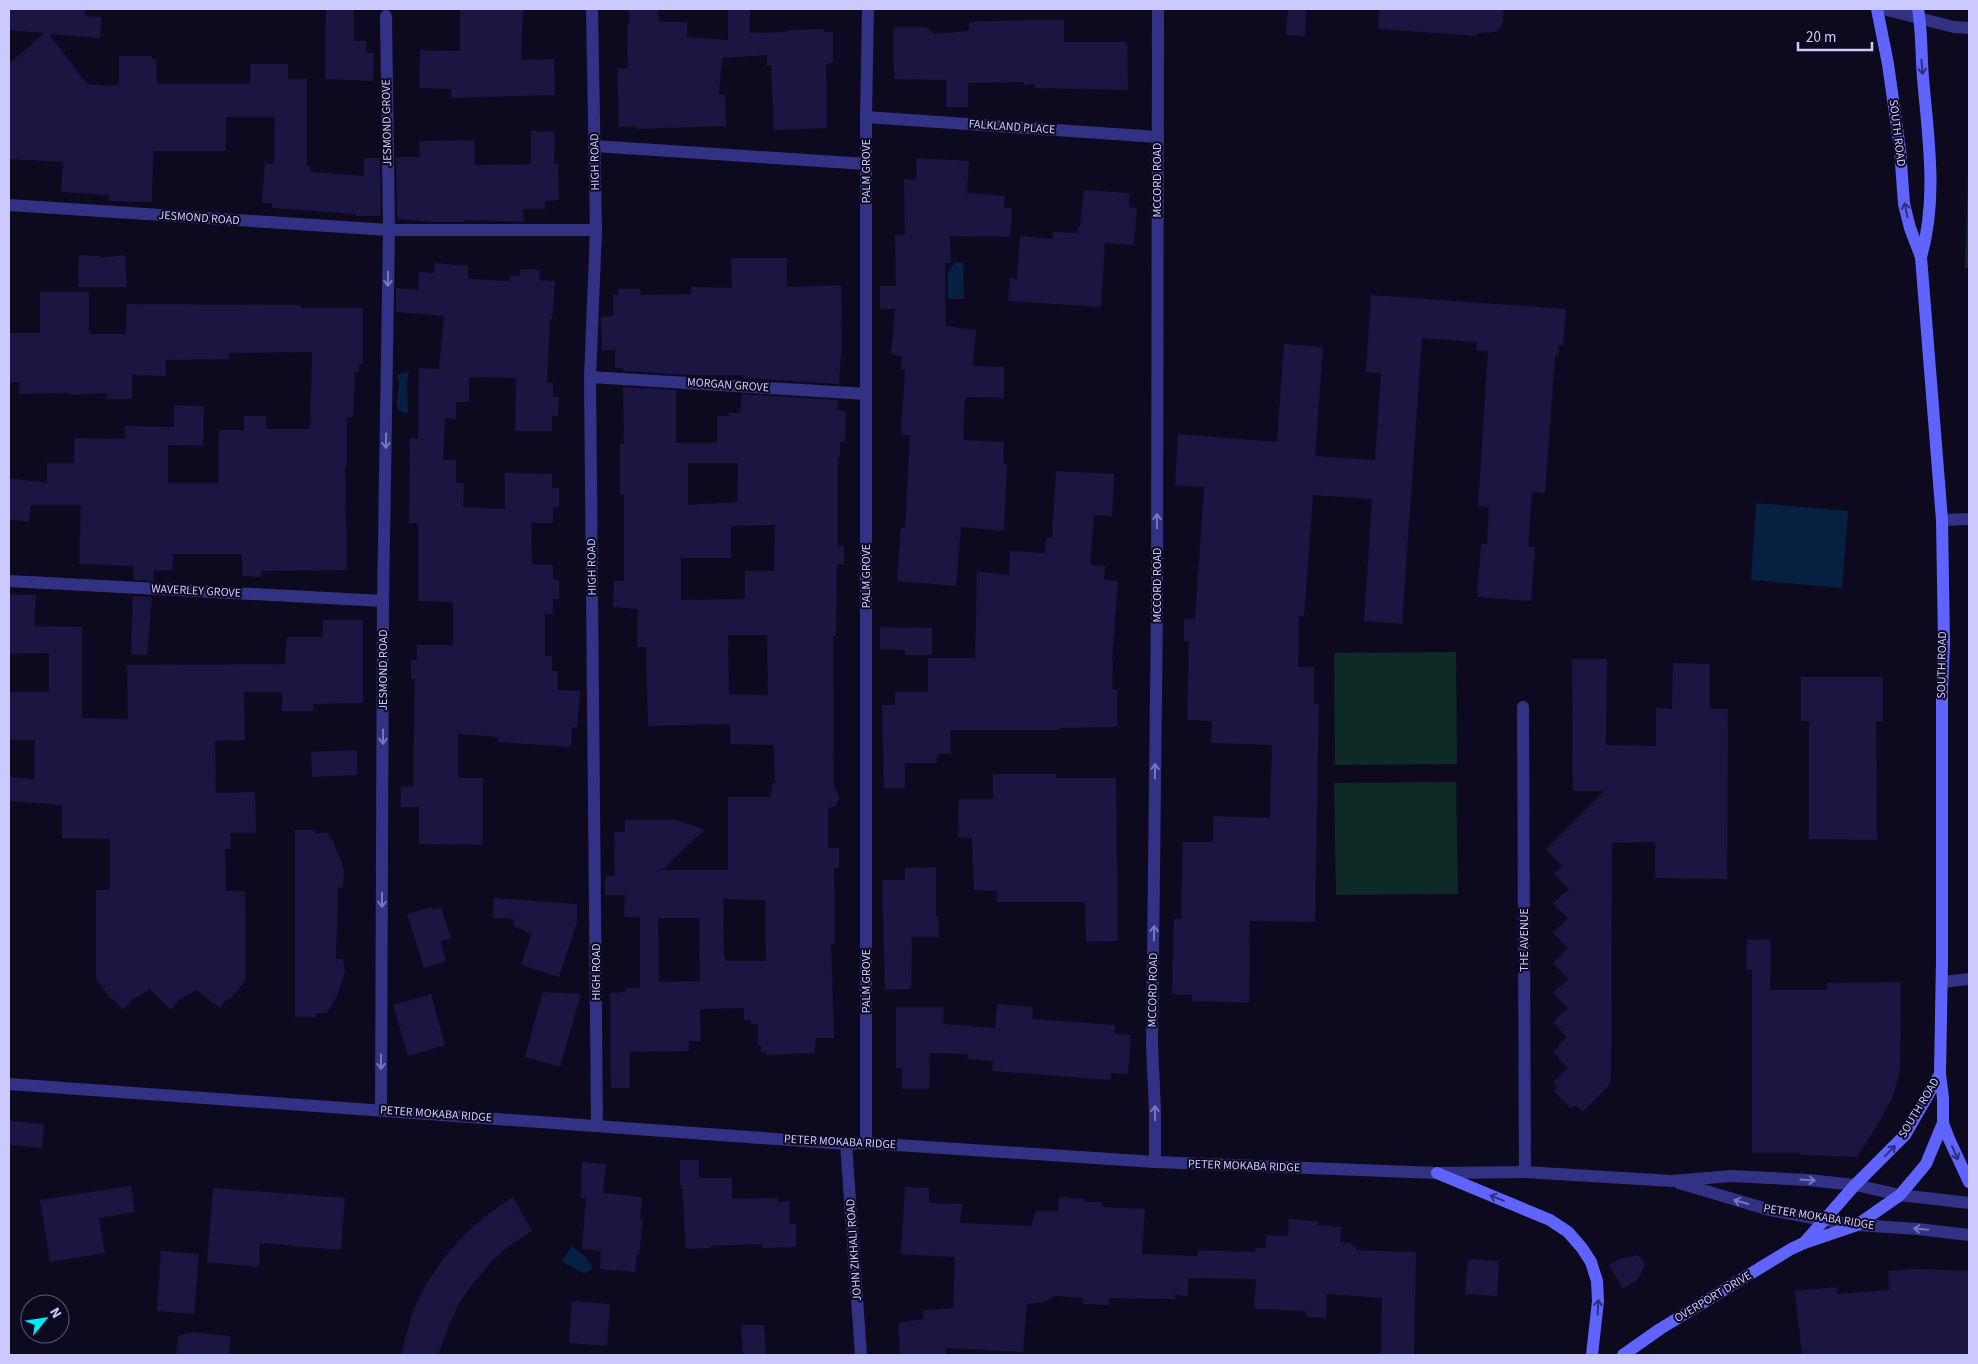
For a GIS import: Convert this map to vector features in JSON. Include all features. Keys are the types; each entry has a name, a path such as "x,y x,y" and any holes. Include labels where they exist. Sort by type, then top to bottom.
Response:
{"main road":[{"name":"SOUTH ROAD","path":"1857,1225 1900,1195 1926,1164 1944,1123 1940,1074 1942,982 1942,690 1944,643 1942,520 1921,256 1910,228 1904,204 1900,148 1888,64 1877,9"},
{"name":"SOUTH ROAD","path":"1919,13 1930,156 1931,203 1928,233 1921,256"},
{"name":"SOUTH ROAD","path":"1824,1220 1855,1185 1905,1135 1940,1074"},
{"path":"1944,1123 1949,1139 1969,1182"},
{"path":"1437,1174 1550,1220 1568,1232 1582,1248 1591,1262 1597,1281 1598,1301 1592,1355"},
{"name":"OVERPORT DRIVE","path":"1804,1243 1824,1220"},
{"name":"OVERPORT DRIVE","path":"1623,1355 1660,1329 1804,1243 1857,1225"}],"street":[{"name":"HIGH ROAD","path":"592,9 596,230 590,377 597,1126"},
{"name":"PALM GROVE","path":"866,1144 866,117 868,9"},
{"name":"MCCORD ROAD","path":"1155,1162 1152,1045 1157,608 1158,9"},
{"path":"1884,9 1919,13 1954,27 1969,28"},
{"name":"JESMOND GROVE","path":"386,16 389,230"},
{"name":"FALKLAND PLACE","path":"866,117 1158,137"},
{"path":"594,146 866,164"},
{"name":"JESMOND ROAD","path":"9,205 389,230 596,230"},
{"name":"JESMOND ROAD","path":"381,1110 383,601 389,230"},
{"name":"MORGAN GROVE","path":"590,377 866,394"},
{"path":"1942,520 1969,520"},
{"name":"WAVERLEY GROVE","path":"9,581 383,601"},
{"name":"THE AVENUE","path":"1523,707 1525,1172"},
{"path":"1942,982 1969,979"},
{"name":"PETER MOKABA RIDGE","path":"9,1084 846,1144 1155,1162 1437,1174 1525,1172 1672,1181 1731,1176 1808,1180 1855,1185 1900,1195 1969,1203"},
{"name":"JOHN ZIKHALI ROAD","path":"846,1144 862,1355"},
{"name":"PETER MOKABA RIDGE","path":"1672,1181 1770,1210 1824,1220 1857,1225 1969,1234"}],"green space":[{"path":"1969,146 1969,268 1965,268"},
{"path":"1456,652 1457,764 1335,765 1334,653"},
{"path":"1456,782 1458,894 1336,895 1334,783"}],"water":[{"path":"955,262 963,263 964,299 948,299 948,272"},
{"path":"409,371 407,383 408,413 402,412 397,406 399,383 397,375"},
{"path":"1756,503 1848,511 1842,588 1751,580"},
{"path":"571,1246 585,1256 592,1268 591,1270 584,1273 562,1262"}],"building":[{"path":"9,9 86,9 85,16 102,17 100,38 49,34 87,84 119,86 119,56 152,56 152,59 156,59 157,84 250,84 250,64 288,64 288,79 307,79 307,166 311,166 310,172 364,176 364,158 380,158 381,216 356,216 356,214 272,208 272,203 262,203 265,163 274,164 275,117 226,117 226,151 153,151 152,202 109,201 109,195 61,192 63,162 9,159 9,64 44,33 9,30"},
{"path":"326,9 354,9 354,41 366,41 366,53 374,53 373,81 325,79"},
{"path":"460,9 523,9 521,60 554,59 555,95 451,98 451,89 419,88 420,50 460,51"},
{"path":"629,9 658,9 659,22 687,22 687,37 728,40 728,10 750,10 750,33 824,29 824,32 833,32 833,63 826,64 827,128 774,130 771,65 767,66 767,55 722,58 719,95 725,94 726,126 636,129 635,126 619,127 617,68 628,69 627,23 630,23"},
{"path":"1288,9 1306,9 1305,36 1286,35"},
{"path":"1379,9 1503,9 1503,22 1495,32 1477,33 1477,36 1378,29"},
{"path":"1064,20 1064,42 1127,42 1128,90 1035,88 1035,84 1024,85 1024,82 968,83 968,107 946,107 946,80 894,79 893,27 923,27 928,28 934,34 969,31 969,22"},
{"path":"531,131 555,132 554,164 558,164 559,200 545,201 545,209 523,209 524,222 464,220 464,222 433,222 397,219 396,157 420,157 419,141 474,140 475,165 531,164"},
{"path":"917,158 969,161 967,193 1005,196 1004,208 1012,208 1010,237 950,236 951,263 945,263 946,326 976,330 973,366 1004,367 1004,398 965,397 963,440 1004,442 1003,464 1007,464 1004,531 961,527 956,586 897,581 901,528 905,528 910,435 901,435 905,371 901,368 902,356 891,355 895,309 880,309 880,286 896,286 895,235 905,235 904,179 916,180"},
{"path":"1084,190 1129,193 1129,207 1137,208 1134,245 1105,243 1101,307 1008,301 1010,278 1017,279 1020,236 1053,239 1053,232 1078,233"},
{"path":"79,255 100,256 100,258 125,255 127,287 78,287"},
{"path":"731,258 787,258 787,287 841,285 842,338 839,384 743,378 744,375 693,375 623,371 623,368 615,368 615,350 602,350 601,317 613,316 613,295 618,295 618,289 640,289 641,295 691,294 691,287 732,288"},
{"path":"435,263 468,266 468,279 510,281 510,276 520,276 520,269 540,270 539,280 555,281 552,319 550,319 547,383 553,383 553,397 559,397 558,416 552,416 552,431 515,431 516,378 469,377 469,402 456,402 456,419 445,418 443,460 456,460 456,483 464,483 463,507 505,509 505,473 552,474 552,488 559,488 559,507 553,507 553,523 531,523 532,564 553,565 553,579 559,580 559,599 553,599 553,614 545,614 545,656 552,656 552,671 558,671 558,690 580,691 577,728 572,727 571,747 498,742 498,737 458,734 458,778 483,778 483,845 419,844 419,807 401,807 401,786 413,787 415,679 411,679 411,660 417,660 417,645 453,645 453,602 418,601 418,523 409,523 410,438 418,439 419,368 439,369 444,316 396,312 396,288 418,290 419,272 434,273"},
{"path":"40,292 89,292 89,334 126,334 127,304 301,305 301,308 363,308 363,364 359,364 359,372 355,372 353,417 347,417 347,466 345,466 347,570 261,571 261,577 242,576 242,554 173,554 172,571 154,570 153,581 133,580 134,566 79,564 81,505 31,505 29,522 9,519 9,478 47,483 47,463 74,463 74,438 125,439 125,426 174,427 174,405 204,406 203,446 168,445 168,483 218,483 219,430 244,430 244,416 266,416 266,429 310,429 312,352 229,353 229,359 166,360 166,376 132,375 132,399 106,399 107,393 69,395 69,393 18,394 20,382 9,382 9,333 40,333"},
{"path":"1371,295 1566,309 1563,346 1559,345 1558,356 1555,356 1545,493 1532,492 1528,547 1535,547 1531,601 1477,597 1481,544 1487,544 1489,507 1478,506 1488,351 1476,350 1477,342 1422,338 1402,624 1364,621 1372,499 1313,495 1304,617 1299,616 1298,667 1314,667 1314,704 1319,704 1315,922 1250,921 1249,1003 1192,1001 1192,995 1172,994 1174,919 1181,919 1183,842 1213,842 1213,816 1270,818 1272,745 1211,743 1212,721 1187,720 1189,641 1184,641 1184,619 1195,619 1204,487 1175,485 1178,434 1277,442 1284,344 1323,347 1315,456 1375,460 1381,373 1366,372"},
{"path":"623,387 676,390 676,443 717,443 717,416 729,416 729,413 740,413 742,394 838,400 837,410 846,411 845,442 840,442 840,457 838,457 838,546 844,546 844,565 837,564 836,636 833,636 834,785 839,798 836,805 828,809 828,848 839,848 839,868 834,868 835,944 831,944 834,1038 816,1038 814,1053 766,1055 766,1052 761,1052 761,1045 758,1045 758,1024 751,1024 751,1020 744,1020 744,1008 700,1009 701,1041 689,1041 689,1051 630,1052 630,1088 611,1088 610,993 626,992 626,988 640,988 640,917 624,917 625,895 605,895 605,876 615,876 614,832 625,832 625,820 678,820 704,830 662,870 728,870 728,797 771,797 772,783 775,783 774,745 730,744 730,724 648,726 646,647 637,647 638,609 613,607 614,581 624,581 624,495 620,495 620,444 624,444","holes":["688,463 738,463 737,502 688,505","775,525 774,571 745,571 745,599 681,600 681,558 731,558 731,526","728,635 767,635 768,695 729,694","723,899 765,900 766,961 726,961 724,955","658,918 699,918 700,981 659,982"]},
{"path":"1056,471 1114,474 1112,516 1094,515 1090,565 1105,566 1104,580 1118,581 1112,660 1112,689 1117,689 1117,727 1060,728 1060,730 950,730 951,754 937,754 937,763 905,763 905,788 884,788 882,705 895,705 895,692 928,692 928,658 975,658 977,571 1009,575 1010,551 1045,553 1046,538 1052,538"},
{"path":"9,594 36,595 34,626 82,627 82,718 128,719 127,665 285,664 287,637 323,637 323,620 363,620 363,703 313,704 313,711 282,711 282,692 244,692 245,740 215,741 216,793 255,792 256,833 230,833 231,849 225,849 226,891 245,891 246,979 233,996 225,1001 220,1008 196,990 179,1000 171,1010 150,989 132,1000 123,1010 109,997 96,978 96,890 110,890 110,839 62,838 62,805 9,801 9,777 34,779 35,740 9,740 9,692 49,692 49,653 9,654"},
{"path":"133,596 152,597 147,655 131,654"},
{"path":"880,627 932,628 932,655 905,655 905,650 880,649"},
{"path":"1572,659 1607,659 1606,745 1656,746 1656,708 1672,709 1673,663 1710,664 1710,709 1728,709 1727,879 1655,878 1655,842 1612,843 1611,1083 1582,1112 1576,1105 1571,1109 1554,1091 1558,1087 1553,1082 1568,1068 1553,1052 1567,1037 1553,1022 1568,1008 1553,993 1568,979 1553,963 1568,948 1553,933 1568,918 1553,903 1569,889 1554,874 1562,866 1546,849 1604,791 1573,791"},
{"path":"1801,677 1883,677 1883,721 1876,721 1877,840 1809,839 1809,721 1801,721"},
{"path":"357,750 357,775 312,777 311,752"},
{"path":"993,774 1056,774 1056,778 1116,778 1118,941 1086,942 1085,902 997,902 997,891 974,890 972,838 958,837 959,799 993,799"},
{"path":"295,830 315,830 315,833 327,833 333,841 344,869 343,888 338,887 336,959 343,959 345,972 336,998 327,1013 316,1013 316,1017 295,1017"},
{"path":"936,867 936,916 938,916 939,937 912,937 911,989 885,990 882,880 905,880 905,868"},
{"path":"494,898 577,904 577,922 559,977 521,965 532,934 513,926 514,919 493,918"},
{"path":"431,907 432,910 441,907 451,938 441,941 446,961 424,968 407,914"},
{"path":"1747,939 1771,940 1770,990 1827,990 1827,983 1901,982 1900,1068 1894,1094 1857,1157 1801,1155 1801,1153 1752,1153 1752,970 1746,970"},
{"path":"543,992 581,994 560,1067 525,1057"},
{"path":"431,994 445,1045 408,1056 393,1005"},
{"path":"997,1004 1033,1007 1032,1019 1115,1025 1114,1034 1131,1035 1128,1074 1111,1073 1111,1080 992,1071 993,1061 967,1059 968,1054 930,1053 929,1089 902,1089 902,1068 896,1068 896,1007 944,1007 943,1024 995,1028"},
{"path":"9,1121 44,1124 42,1148 9,1145"},
{"path":"680,1160 699,1160 699,1178 732,1178 732,1199 778,1198 778,1202 789,1201 790,1224 796,1224 796,1247 763,1248 762,1244 686,1249 682,1185 680,1185"},
{"path":"582,1162 606,1164 603,1193 642,1197 640,1219 643,1219 635,1272 600,1269 601,1251 582,1249 586,1198 581,1198"},
{"path":"131,1186 135,1212 99,1218 105,1253 50,1262 40,1200"},
{"path":"905,1187 929,1188 929,1203 962,1204 960,1223 1031,1226 1036,1211 1058,1211 1059,1197 1085,1199 1085,1202 1102,1202 1102,1207 1145,1209 1142,1254 1198,1256 1198,1250 1255,1252 1255,1248 1265,1248 1266,1235 1288,1236 1289,1219 1318,1221 1317,1225 1341,1227 1340,1242 1351,1243 1351,1245 1356,1246 1356,1250 1416,1252 1414,1355 1381,1355 1382,1298 1327,1294 1326,1318 1306,1317 1306,1311 1254,1309 1256,1279 1188,1278 1188,1296 1175,1295 1175,1299 1109,1298 1109,1305 1083,1304 1083,1298 1055,1296 1043,1302 1027,1304 1023,1352 946,1348 946,1355 900,1355 898,1323 924,1319 923,1310 953,1308 955,1257 901,1254"},
{"path":"213,1188 345,1198 341,1250 260,1243 259,1267 207,1262"},
{"path":"513,1197 532,1231 510,1245 491,1262 474,1282 460,1302 438,1355 401,1355 413,1310 427,1283 444,1258 464,1235 487,1215"},
{"path":"161,1251 199,1254 194,1314 157,1311"},
{"path":"1638,1255 1645,1264 1643,1270 1637,1280 1623,1289 1609,1265 1619,1259"},
{"path":"1468,1259 1499,1261 1497,1296 1465,1294"},
{"path":"1914,1269 1969,1271 1969,1355 1802,1355 1795,1291 1836,1287 1837,1294 1889,1290 1888,1271"},
{"path":"572,1301 610,1304 607,1346 569,1343"},
{"path":"741,1325 764,1325 766,1355 743,1355"},
{"path":"192,1332 231,1336 229,1355 176,1355 178,1336"}]}
